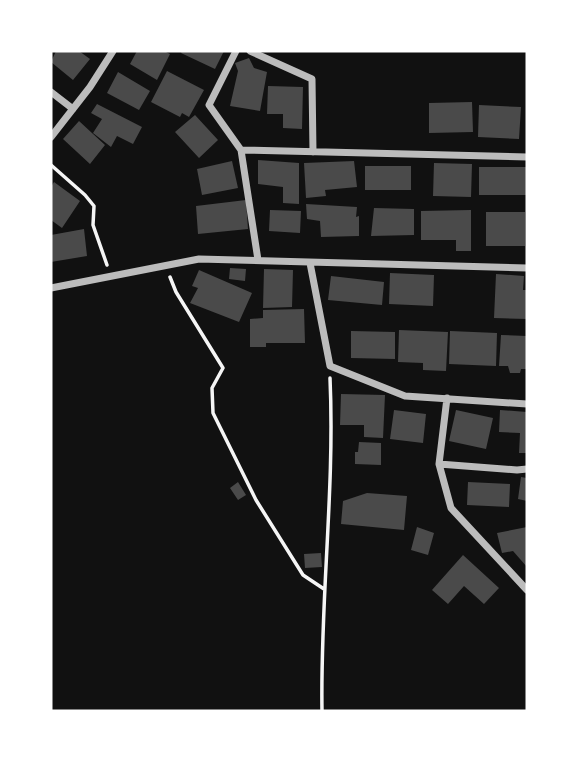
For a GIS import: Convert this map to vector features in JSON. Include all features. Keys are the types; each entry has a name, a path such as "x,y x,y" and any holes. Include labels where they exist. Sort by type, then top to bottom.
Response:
{"street":[{"path":"51,137 113,51"},
{"path":"236,51 209,105 242,150 258,260"},
{"path":"250,51 312,79 313,152"},
{"path":"51,92 73,109"},
{"path":"242,150 527,157"},
{"path":"51,288 200,259 527,268"},
{"path":"310,262 330,366 404,396 527,404"},
{"path":"447,398 439,464 451,508 527,590"},
{"path":"439,464 527,469"}],"path":[{"path":"51,165 94,206 93,225 110,276"},
{"path":"166,265 176,292 223,368 212,388 214,413 219,425 256,500 303,575 324,589"},
{"path":"322,711 321,642 333,439 330,366"}],"building":[{"path":"56,51 79,51 90,59 73,80 51,62"},
{"path":"137,51 164,51 170,54 157,80 130,64"},
{"path":"224,51 215,69 181,53"},
{"path":"249,58 254,68 267,72 260,111 230,106 238,71 235,63"},
{"path":"167,71 204,90 189,117 182,113 180,117 151,102"},
{"path":"118,72 150,91 139,110 107,93"},
{"path":"268,86 303,87 302,129 283,128 283,114 267,114"},
{"path":"472,102 473,132 429,133 429,103"},
{"path":"97,104 142,127 133,144 117,136 111,147 93,133 102,119 91,113"},
{"path":"479,105 521,107 519,139 478,137"},
{"path":"195,115 218,140 199,158 175,132"},
{"path":"79,121 105,145 90,164 63,139"},
{"path":"258,160 299,163 299,204 283,203 283,187 258,184"},
{"path":"232,161 238,188 202,195 197,169"},
{"path":"354,161 357,187 325,190 326,196 306,198 304,163"},
{"path":"434,163 472,164 471,197 433,196"},
{"path":"365,166 411,166 411,190 365,190"},
{"path":"479,167 527,167 527,195 479,195"},
{"path":"54,182 80,201 62,228 51,220 51,187"},
{"path":"246,200 248,229 198,234 196,206"},
{"path":"306,204 357,207 359,236 321,237 320,221 307,219"},
{"path":"374,208 414,209 414,235 371,236"},
{"path":"270,210 301,211 300,233 269,231"},
{"path":"471,210 471,251 456,251 456,240 421,240 421,211"},
{"path":"486,212 525,212 525,246 486,246"},
{"path":"84,229 87,256 51,262 51,235"},
{"path":"230,268 246,269 245,281 229,279"},
{"path":"264,269 293,270 292,307 263,308"},
{"path":"199,270 252,293 239,322 190,303 198,288 192,286"},
{"path":"390,273 434,275 433,306 389,304"},
{"path":"496,274 524,276 527,319 494,318"},
{"path":"331,276 384,282 382,305 328,300"},
{"path":"304,309 305,343 266,343 266,347 250,347 250,319 263,318 263,310"},
{"path":"399,330 448,332 446,371 423,370 423,363 398,362"},
{"path":"351,331 395,332 395,359 351,358"},
{"path":"450,331 497,333 496,366 449,364"},
{"path":"501,335 527,336 527,369 521,369 520,373 510,373 508,366 499,366"},
{"path":"341,394 385,395 383,438 364,437 364,425 340,425"},
{"path":"394,410 426,414 423,443 390,439"},
{"path":"456,410 493,418 486,449 449,441"},
{"path":"500,410 527,412 527,453 519,453 520,433 499,432"},
{"path":"359,442 381,443 381,465 355,464 355,452 358,452"},
{"path":"521,477 527,478 527,501 518,499"},
{"path":"238,482 246,495 238,500 230,488"},
{"path":"468,482 510,484 509,507 467,505"},
{"path":"367,493 407,496 404,530 341,524 343,501"},
{"path":"417,527 434,533 428,555 411,550"},
{"path":"527,527 527,567 513,551 502,553 497,533"},
{"path":"321,553 322,567 305,568 304,554"},
{"path":"463,555 499,588 484,604 464,586 448,604 432,590"}]}
